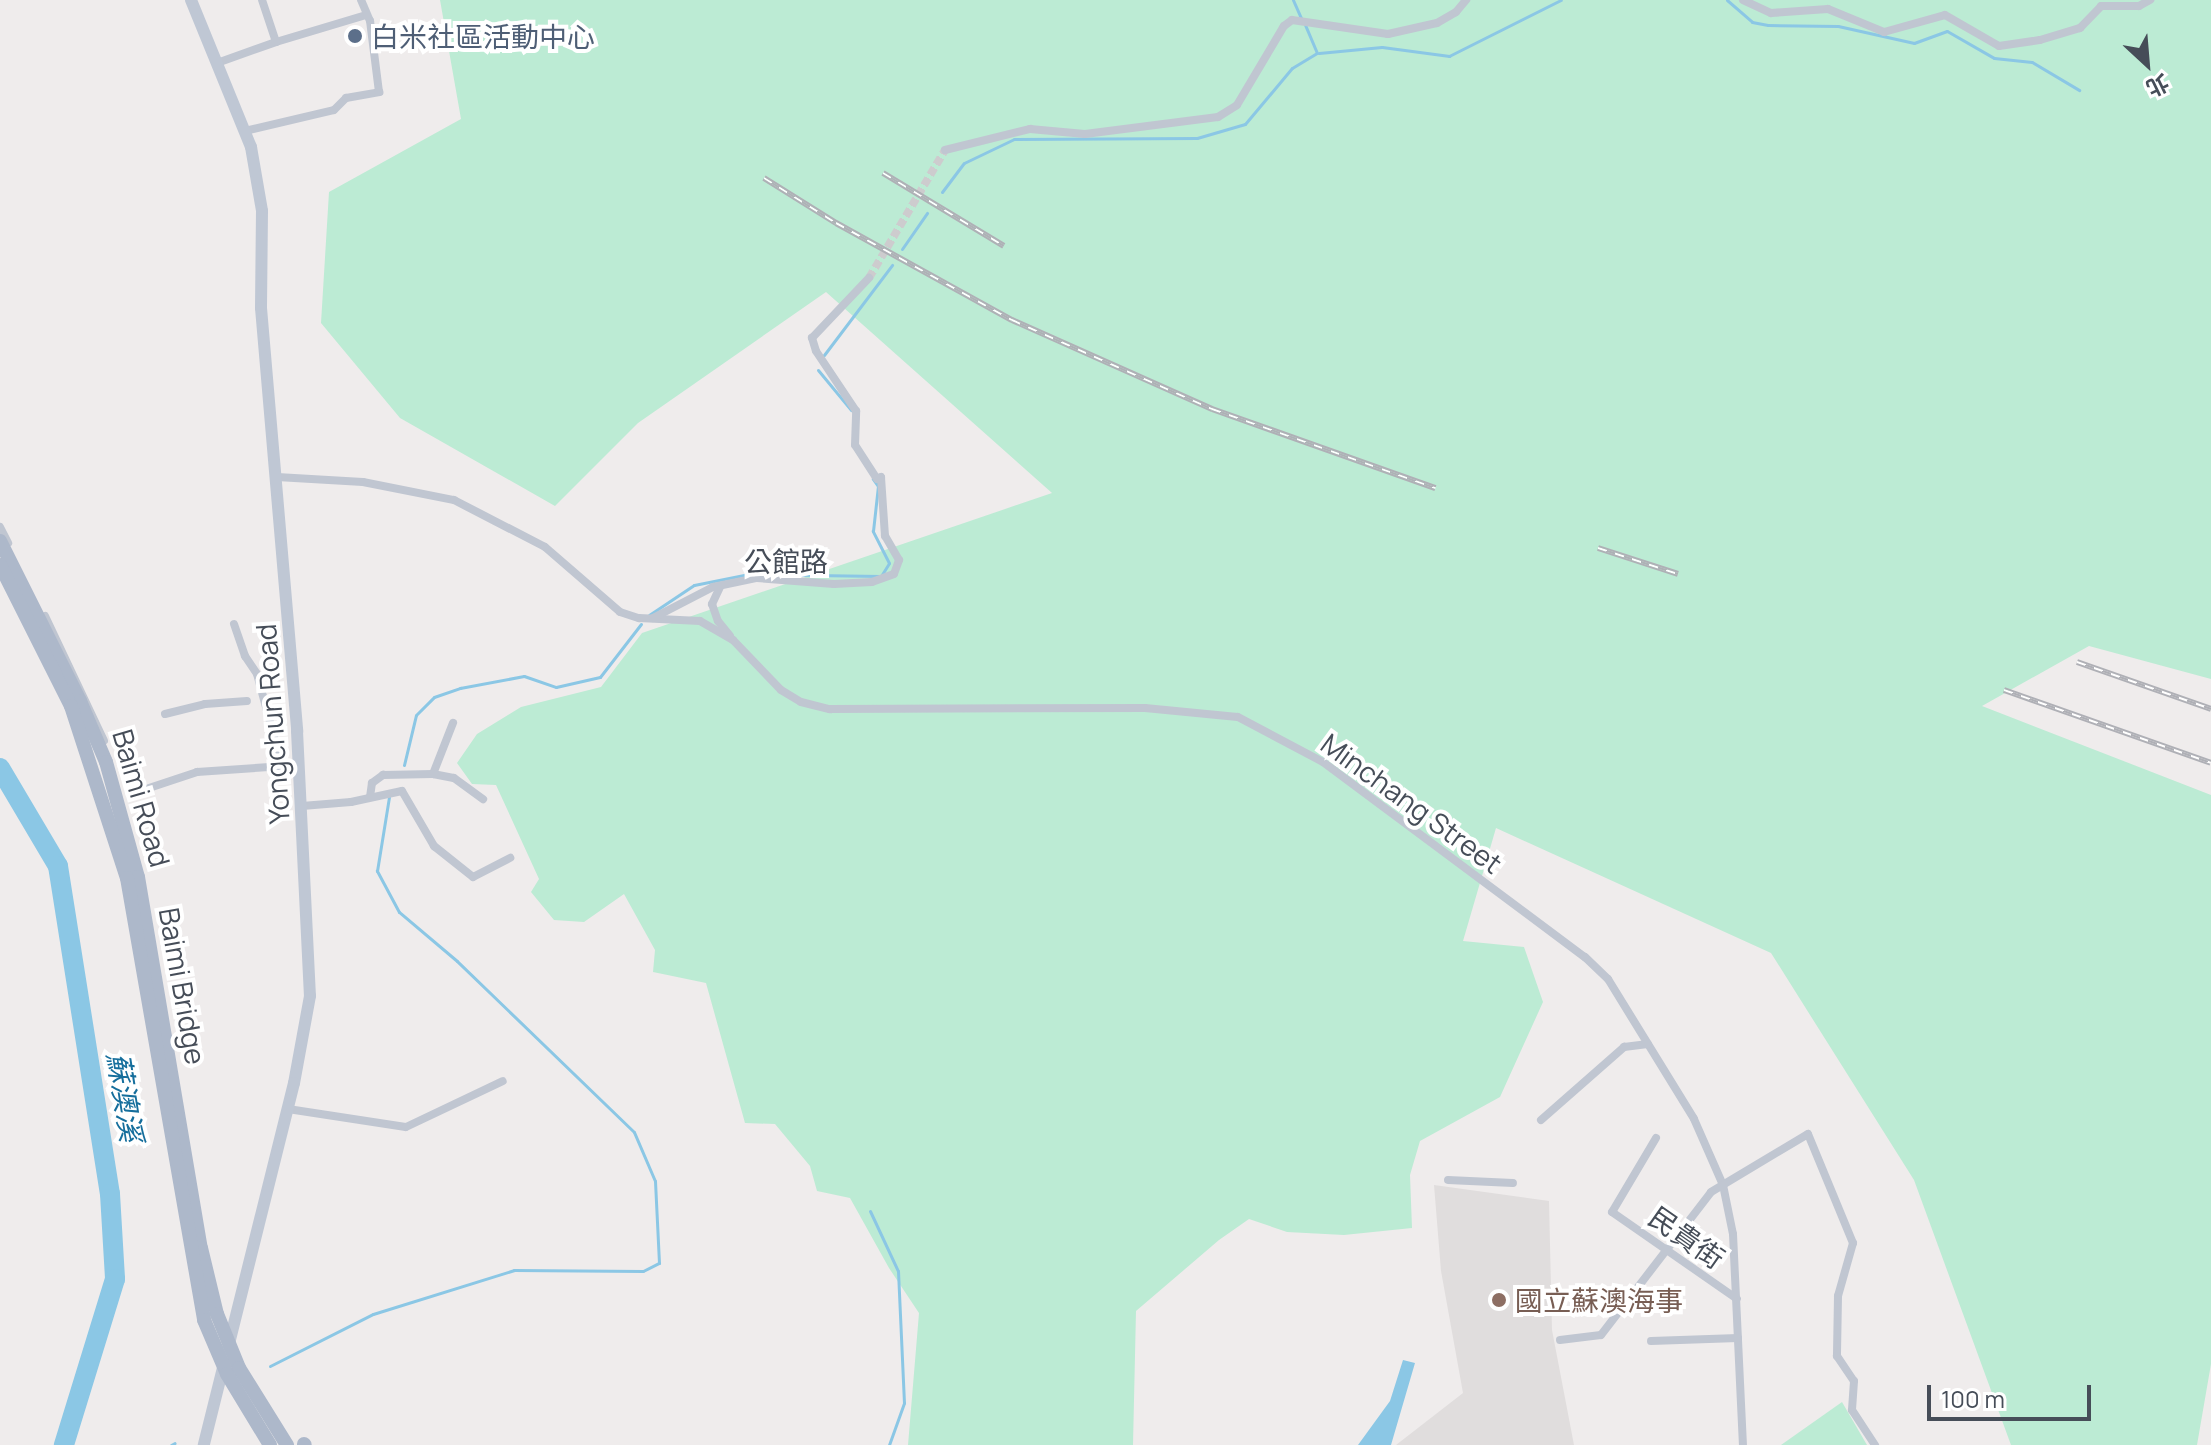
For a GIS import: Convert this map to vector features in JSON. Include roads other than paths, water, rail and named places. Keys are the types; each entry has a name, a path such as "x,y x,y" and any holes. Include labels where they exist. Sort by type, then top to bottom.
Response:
{"main road":[{"name":"Baimi Bridge","path":"0,541 80,701 106,762 138,877 201,1248 213,1298 239,1368 287,1445"},
{"name":"Baimi Bridge","path":"0,565 71,706 127,878 204,1320 227,1374 270,1445"},
{"path":"213,1298 235,1345 298,1445"}],"street":[{"name":"Yongchun Road","path":"191,0 245,131 262,211 261,308 302,806 310,996 288,1109 204,1445"},
{"path":"262,0 276,42"},
{"path":"245,131 334,110 346,98 379,92 370,21 361,0"},
{"path":"945,150 1030,129 1085,134 1218,117 1237,105 1284,26 1292,20 1388,34 1437,23 1456,12 1466,0"},
{"path":"1743,0 1771,13 1828,9 1884,32 1945,15 1999,46 2040,40 2080,28 2101,6 2139,6 2150,0"},
{"path":"217,63 366,15"},
{"name":"公館路","path":"653,619 691,597 757,578 834,584 872,582 894,574 899,560 885,536 881,477 877,479 855,445 856,411 816,351 812,338 869,278"},
{"path":"277,477 363,482 454,500 545,547 620,612 653,619"},
{"name":"Baimi Road","path":"0,527 89,702 112,761 143,875 207,1251 221,1306 233,1335"},
{"path":"720,587 712,604 718,621 733,640"},
{"name":"Minchang Street","path":"653,619 700,621 733,640 781,690 801,702 830,709 1145,708 1238,717 1323,762 1585,957 1608,979 1694,1119 1723,1185 1733,1234 1743,1445"},
{"path":"234,624 245,656 257,674 282,766"},
{"path":"165,714 205,704 247,701"},
{"path":"433,774 453,723"},
{"path":"146,789 197,772 299,765"},
{"path":"370,797 372,783 383,775 433,774 454,778 483,799"},
{"path":"302,806 402,791 434,846 473,877 510,858"},
{"path":"1541,1120 1624,1047 1648,1044"},
{"path":"288,1109 406,1127 503,1081"},
{"path":"1560,1340 1601,1335 1711,1192 1808,1134 1853,1243 1838,1296 1837,1356 1854,1381 1852,1410 1875,1445"},
{"name":"民貴街","path":"1656,1138 1612,1212 1737,1299"},
{"path":"1448,1180 1513,1183"},
{"path":"1651,1341 1738,1338"}],"water":[{"path":"1403,1360 1415,1363 1391,1445 1358,1445 1390,1401"}],"waterway":[{"path":"1293,0 1301,18"},
{"path":"1319,53 1382,47 1449,56 1561,0"},
{"path":"1727,0 1752,22 1768,25 1838,26 1914,43 1947,31 1994,58 2032,62 2079,90"},
{"path":"942,192 964,163 1014,139 1197,138 1245,124 1292,68 1317,53 1305,25"},
{"path":"902,249 927,213"},
{"path":"824,355 892,265"},
{"path":"818,370 851,410"},
{"path":"649,615 694,585 749,574 881,576 889,563 873,531 878,486 873,479"},
{"path":"404,765 416,715 434,697 460,688 524,676 556,687 600,677 641,624"},
{"name":"蘇澳溪","path":"0,768 58,866 110,1194 115,1279 64,1445"},
{"path":"270,1366 373,1314 514,1270 643,1271 659,1263 655,1181 634,1132 457,961 399,912 377,871 389,797"},
{"path":"870,1211 898,1271 904,1403 889,1445"},
{"path":"171,1445 175,1443"}],"tunnel":[{"path":"869,278 945,150"}],"railway":[{"path":"883,173 1004,246"},
{"path":"764,178 836,223 1012,320 1212,409 1435,488"},
{"path":"1598,548 1678,574"},
{"path":"2077,662 2211,709"},
{"path":"2004,690 2211,763"}],"place":[{"name":"白米社區活動中心","path":"355,36"},
{"name":"國立蘇澳海事","path":"1499,1300"}]}
